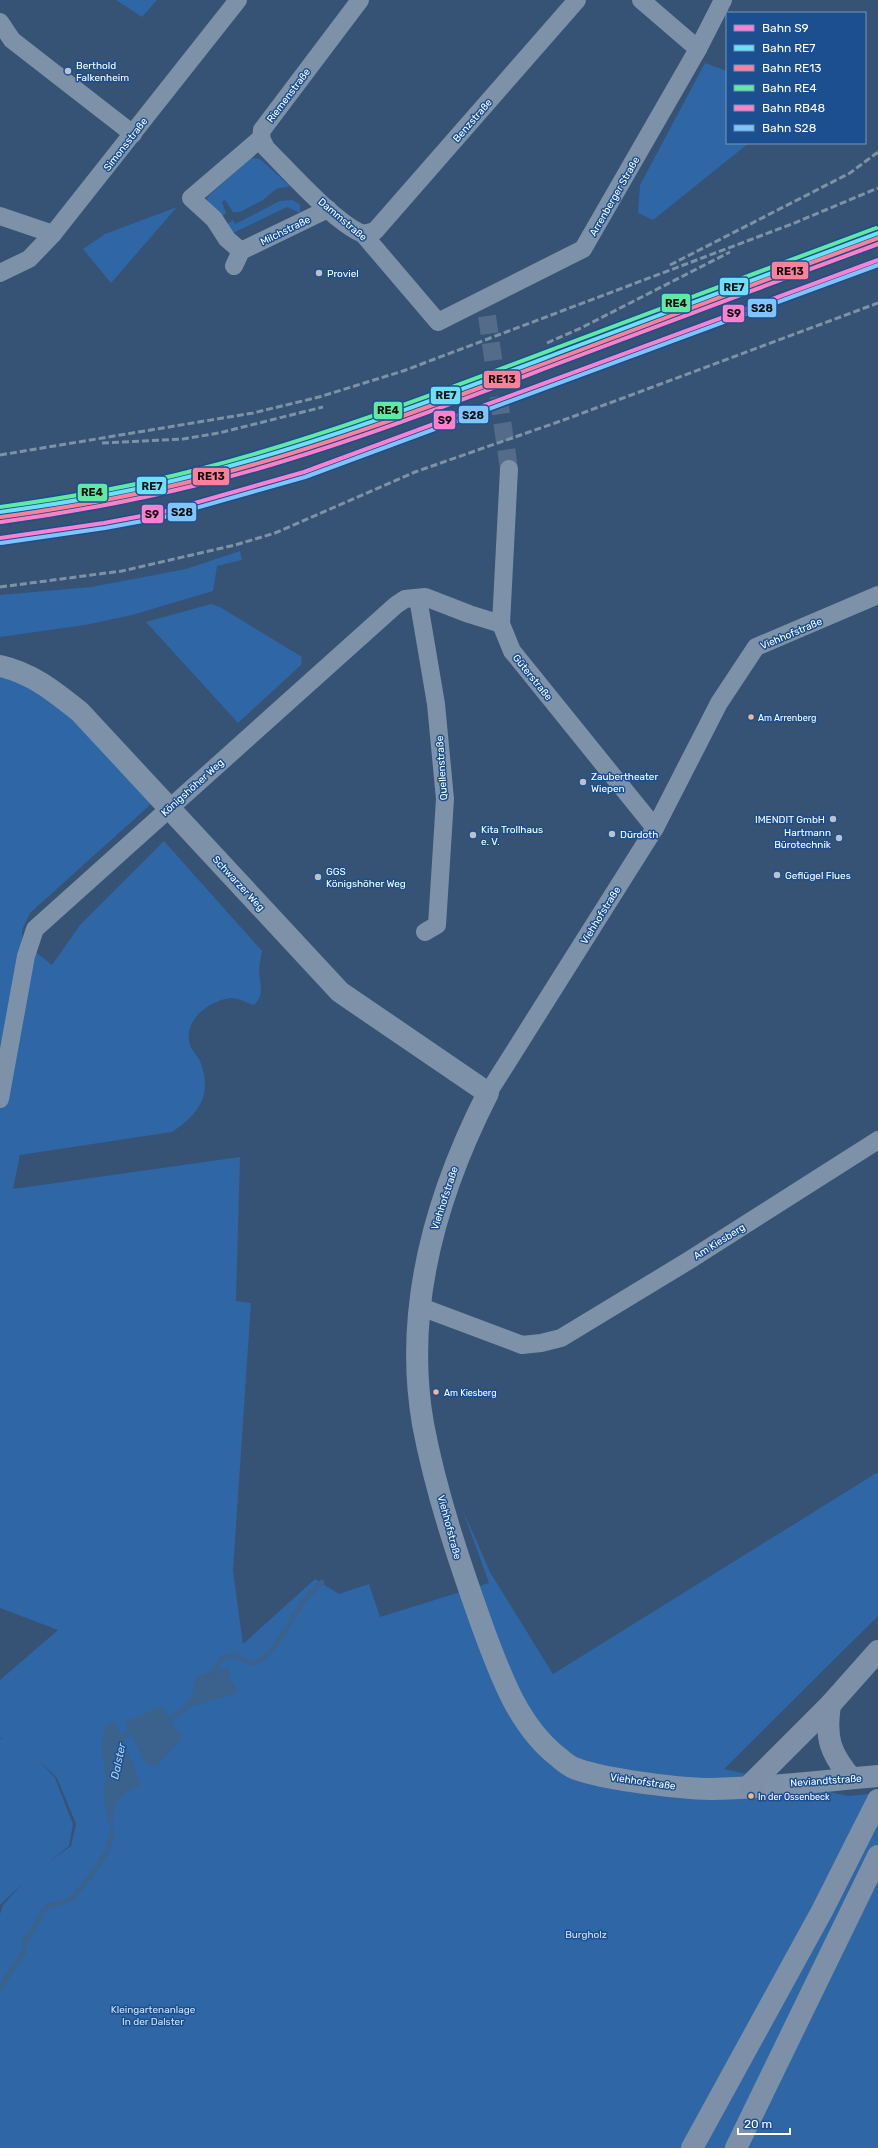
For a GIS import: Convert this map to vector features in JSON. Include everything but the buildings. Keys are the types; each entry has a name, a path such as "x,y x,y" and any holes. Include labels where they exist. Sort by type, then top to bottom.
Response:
{"highway":[{"path":"749,1786 830,1705 878,1651"},
{"path":"830,1705 827,1724 829,1744 840,1764 851,1778"},
{"path":"692,2148 822,1911 873,1810"},
{"path":"736,2148 878,1856"}],"street":[{"name":"Simonsstraße","path":"0,273 29,259 53,234 238,0"},
{"name":"Riemenstraße","path":"191,198 261,138 262,130 360,0"},
{"name":"Benzstraße","path":"363,234 375,231 577,0"},
{"path":"641,0 698,50"},
{"name":"Arrenberger Straße","path":"438,322 484,309 583,249 698,50 723,0"},
{"path":"0,22 12,40 133,134"},
{"name":"Dammstraße","path":"261,138 266,148 328,209 353,230 363,234 438,322"},
{"name":"Milchstraße","path":"191,198 214,219 238,259 328,209"},
{"path":"0,216 53,234"},
{"name":"Güterstraße","path":"509,470 501,624 512,651 655,828"},
{"name":"Viehhofstraße","path":"725,1788 660,1785 613,1778 573,1768 544,1746 521,1716 489,1645 461,1566 429,1451 423,1422 419,1385 418,1345 426,1261 440,1206 466,1138 488,1093 655,828 719,703 756,647 878,595"},
{"name":"Königshöher Weg","path":"0,1099 26,956 35,929 169,807 396,605 406,599 425,597 469,614 501,624"},
{"name":"Quellenstraße","path":"418,598 436,704 445,799 437,925 425,932"},
{"name":"Schwarzer Weg","path":"0,666 17,670 50,687 80,712 340,992 488,1093"},
{"name":"Am Kiesberg","path":"421,1307 522,1345 541,1343 561,1338 688,1261 878,1140"},
{"name":"Neviandtstraße","path":"725,1788 878,1776"}],"green space":[{"path":"116,0 157,0 142,17"},
{"path":"705,63 726,71 726,144 748,144 653,220 638,213 640,185"},
{"path":"251,158 260,159 290,186 276,189 263,200 240,212 233,212 225,200 222,202 226,213 219,220 208,207 207,197"},
{"path":"292,200 300,204 300,213 287,207 229,235 225,226 233,220 235,224 280,201"},
{"path":"177,207 111,283 83,249 105,234"},
{"path":"240,551 242,560 217,566 213,591 132,615 85,625 0,637 0,595 91,587 186,569"},
{"path":"211,604 220,607 302,657 301,665 238,723 146,622"},
{"path":"0,678 20,683 41,695 62,710 102,749 151,804 30,913 22,930 22,941 52,965 80,925 164,841 262,951 259,971 261,993 254,1005 236,998 222,1000 214,1003 200,1013 190,1028 190,1045 200,1061 204,1072 205,1083 201,1102 197,1110 190,1118 172,1132 20,1155 13,1189 240,1157 236,1301 251,1303 233,1571 243,1644 315,1579 339,1594 369,1584 380,1617 489,1583 462,1508 490,1572 553,1674 878,1472 878,1616 724,1769 848,1796 878,1793 878,2148 0,2148 0,1914 3,1905 22,1884 0,1905 0,1739 3,1739 0,1738 0,1680 58,1630 0,1608","holes":["40,1761 57,1778 76,1824 71,1846 50,1861 69,1846 73,1824 55,1778"]}],"water":[{"path":"230,1667 229,1677 238,1692 194,1706 191,1704 196,1676"},
{"path":"162,1706 182,1739 155,1767 144,1761 125,1722"},
{"path":"113,1722 119,1729 141,1785 123,1795 115,1804 112,1837 103,1792 106,1776 101,1745 105,1726"}],"waterway":[{"name":"Dalster","path":"209,1676 223,1658 236,1655 245,1661 252,1663 266,1655 279,1640 301,1604 322,1582"},
{"name":"Dalster","path":"163,1722 181,1712 194,1698"},
{"name":"Dalster","path":"121,1743 126,1734 136,1730"},
{"name":"Dalster","path":"0,1988 24,1952 24,1942 35,1927 44,1910 47,1907 71,1899 91,1876 108,1850 112,1831"}],"tunnel":[{"path":"487,316 509,469"}],"railway":[{"path":"670,265 850,173 878,152"},
{"path":"0,455 253,413 319,397 403,371 792,224 878,188"},
{"path":"547,343 581,328 730,252"},
{"path":"0,587 122,571 235,545 275,533 415,472 572,417 878,303"},
{"path":"102,443 183,439 219,433 323,407"}],"rail line":[{"name":"RE4","path":"0,507 74,496 147,482 243,457 335,429 382,413 876,228"},
{"name":"RE7","path":"0,512 74,501 147,487 196,475 291,448 431,401 878,233"},
{"name":"RE13","path":"1,517 75,506 148,491 197,480 292,453 431,406 878,238"},
{"name":"RB48","path":"1,522 75,511 148,496 244,473 292,459 432,411 878,244"},
{"name":"S9","path":"0,538 104,523 163,512 304,472 878,260"},
{"name":"S28","path":"1,543 105,528 164,517 305,477 878,265"}],"place":[{"name":"Berthold Falkenheim","path":"68,71"},
{"name":"Proviel","path":"319,273"},
{"name":"Am Arrenberg","path":"751,717"},
{"name":"Zaubertheater Wiepen","path":"583,782"},
{"name":"IMENDIT GmbH","path":"833,819"},
{"name":"Dürdoth","path":"612,834"},
{"name":"Kita Trollhaus e. V.","path":"473,835"},
{"name":"Hartmann Bürotechnik","path":"839,838"},
{"name":"Geflügel Flues","path":"777,875"},
{"name":"GGS Königshöher Weg","path":"318,877"},
{"name":"Am Kiesberg","path":"436,1392"},
{"name":"In der Ossenbeck","path":"751,1796"}],"park label":[{"name":"Burgholz","path":"586,1934"},
{"name":"Kleingartenanlage In der Dalster","path":"153,2014"}]}
